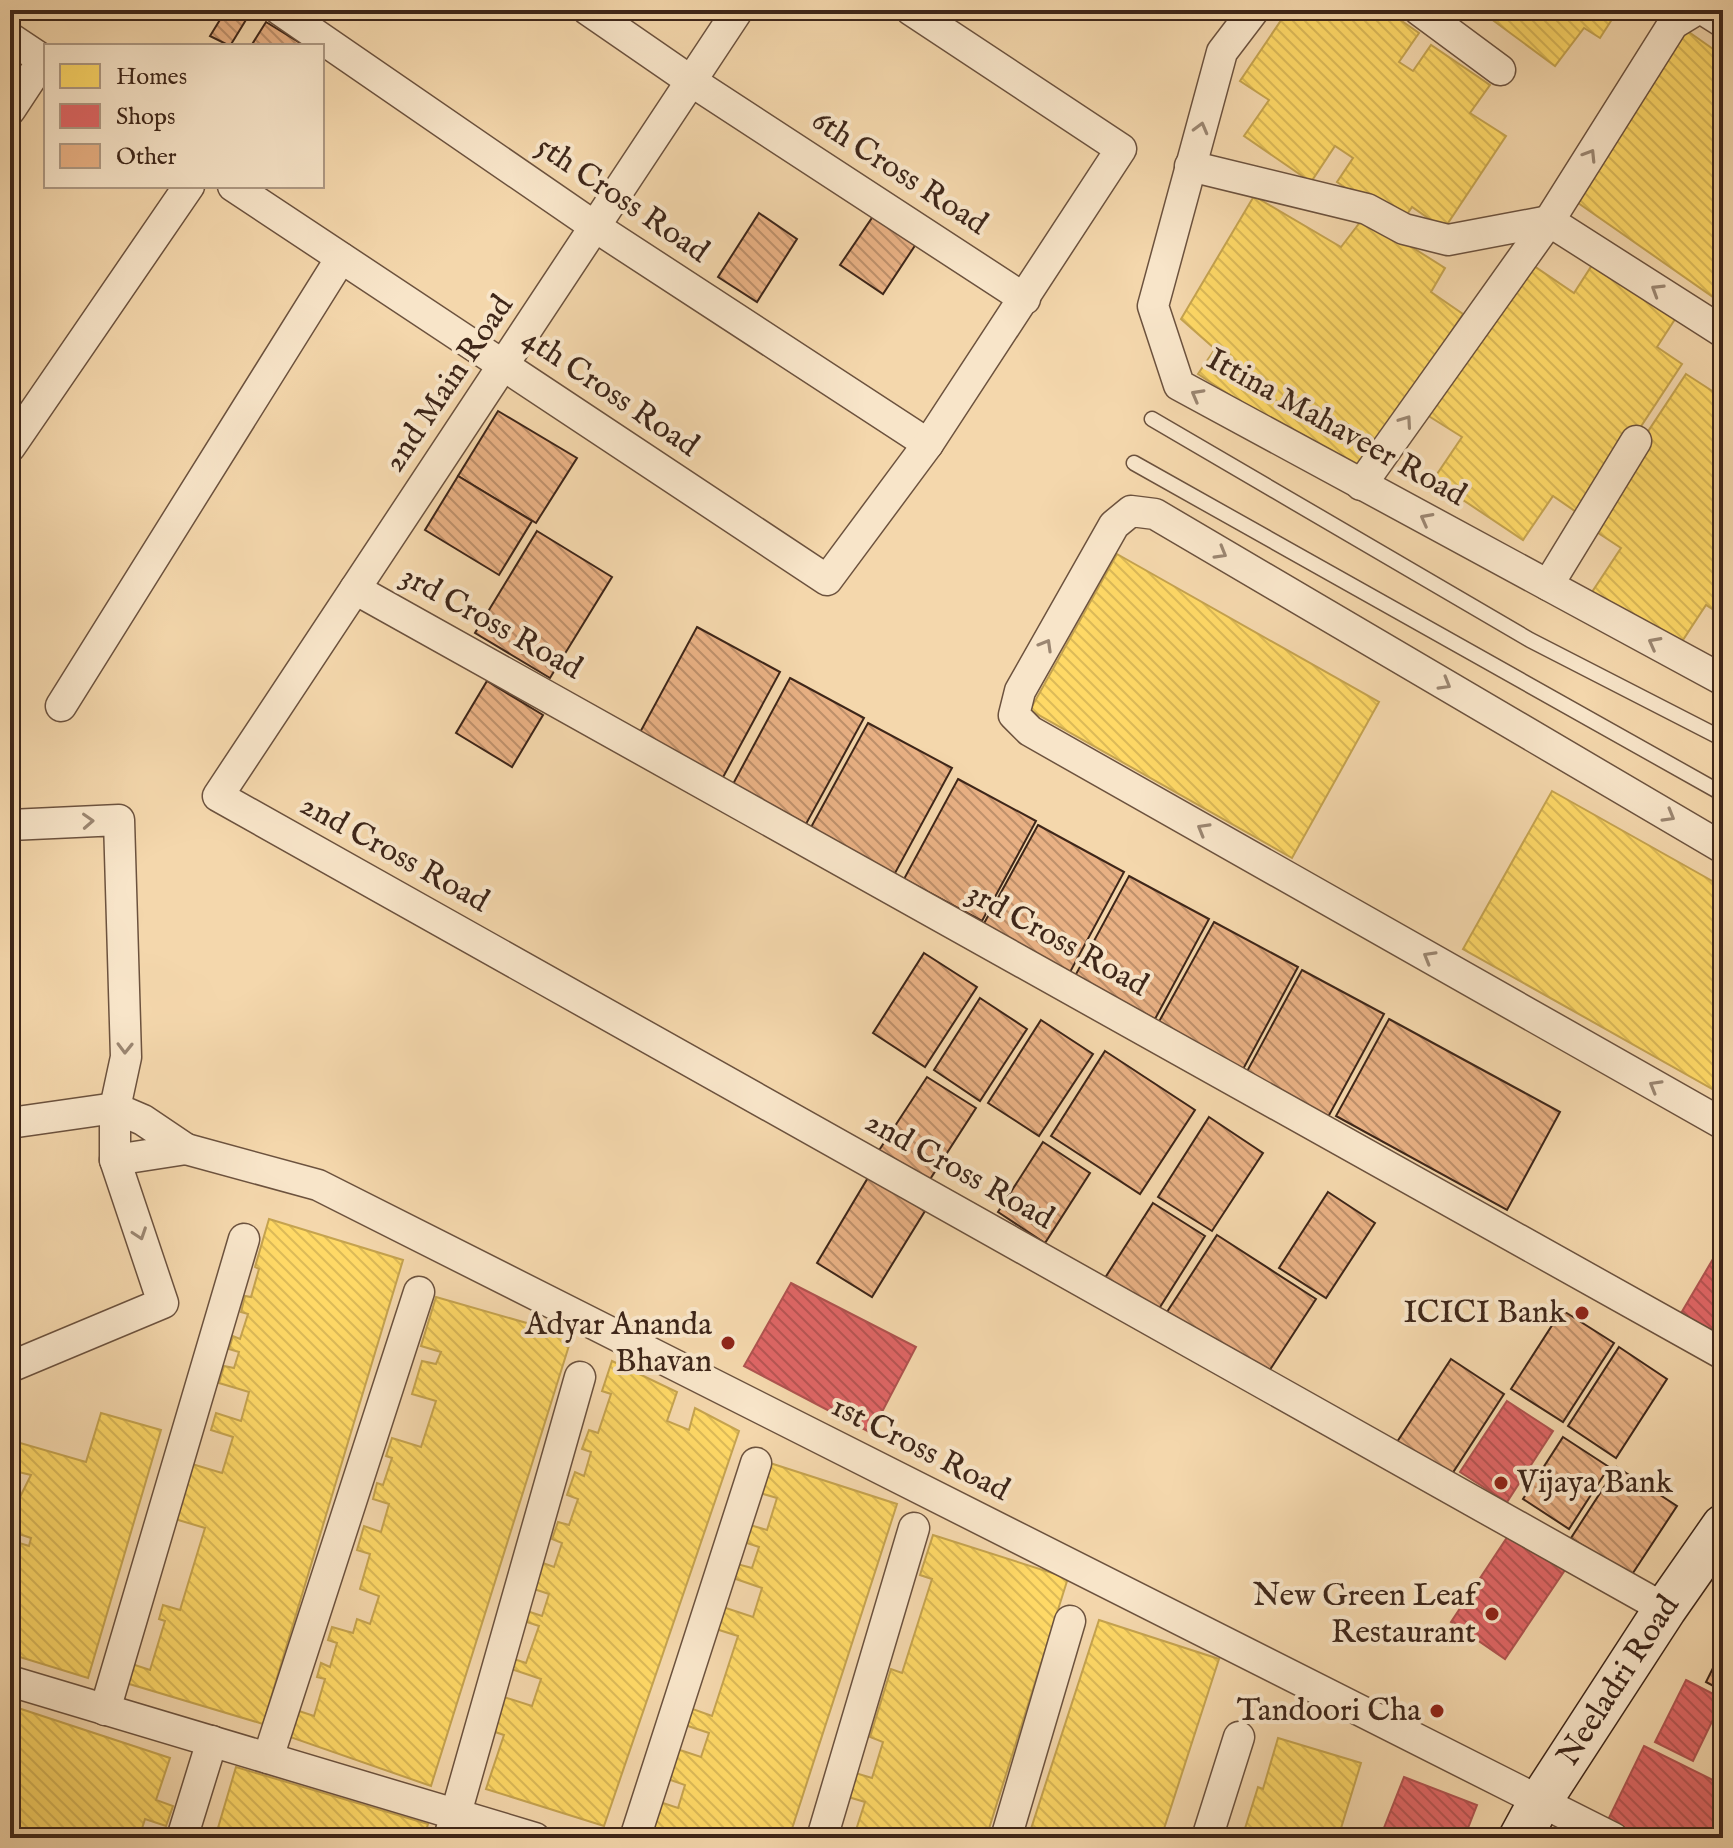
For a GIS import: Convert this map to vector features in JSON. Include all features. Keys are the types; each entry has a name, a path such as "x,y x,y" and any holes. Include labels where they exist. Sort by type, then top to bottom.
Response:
{"main road":[{"name":"Neeladri Road","path":"1530,1820 1665,1609 1723,1526"}],"street":[{"name":"5th Cross Road","path":"280,10 594,226 928,444"},
{"name":"6th Cross Road","path":"588,10 691,81 1025,299"},
{"name":"2nd Main Road","path":"218,796 738,10"},
{"path":"911,10 1121,149 928,444"},
{"name":"Ittina Mahaveer Road","path":"1254,10 1222,52 1153,306 1179,385 1723,680"},
{"path":"1419,10 1500,70"},
{"path":"1361,485 1549,221 1673,24 1696,10"},
{"path":"1704,10 1723,22"},
{"path":"10,38 44,61 10,110"},
{"path":"1190,166 1367,209 1404,229 1448,240 1549,221 1723,332"},
{"path":"10,447 188,188"},
{"name":"4th Cross Road","path":"236,188 827,580 928,444"},
{"path":"61,706 341,258"},
{"path":"1548,585 1636,441"},
{"path":"1723,848 1155,514 1131,511 1114,525 1020,691 1014,715 1030,731 1723,1124"},
{"name":"3rd Cross Road","path":"355,589 1723,1354"},
{"name":"2nd Cross Road","path":"218,796 1665,1609"},
{"path":"10,825 119,820 126,1057 115,1108 115,1160 163,1303 10,1367"},
{"path":"10,1123 115,1108 143,1120 186,1149"},
{"path":"115,1160 186,1149"},
{"name":"1st Cross Road","path":"186,1149 318,1185 1530,1820 1613,1838"},
{"path":"105,1710 244,1239"},
{"path":"268,1758 419,1292"},
{"path":"453,1826 580,1377"},
{"path":"635,1838 756,1463"},
{"path":"822,1838 914,1528"},
{"path":"1006,1838 1070,1621"},
{"path":"10,1681 268,1758 453,1826 535,1838"},
{"path":"1207,1838 1239,1737"},
{"path":"182,1838 212,1741"}],"lane":[{"path":"1152,419 1530,640 1723,739"},
{"path":"1134,463 1723,794"}],"building: Homes":[{"path":"1288,10 1320,10 1329,16 1333,10 1386,10 1419,33 1399,62 1413,71 1431,45 1490,85 1470,113 1506,136 1444,229 1412,207 1400,225 1337,182 1353,158 1335,146 1311,182 1244,136 1269,100 1240,81"},
{"path":"1479,10 1618,10 1600,38 1584,28 1555,66"},
{"path":"1686,30 1723,56 1723,304 1571,198"},
{"path":"1254,196 1341,247 1364,217 1445,268 1431,292 1463,314 1355,478 1198,374 1215,349 1181,319"},
{"path":"1596,259 1679,313 1657,347 1682,364 1582,516 1553,496 1523,540 1433,480 1462,437 1427,415 1528,262 1574,293"},
{"path":"1686,374 1723,398 1723,616 1706,605 1677,649 1592,592 1621,548 1586,525"},
{"path":"1117,554 1379,702 1292,858 1030,710"},
{"path":"1552,791 1723,887 1723,1095 1463,949"},
{"path":"269,1219 403,1260 263,1724 126,1683 132,1664 150,1670 165,1621 159,1619 163,1605 180,1610 205,1528 175,1519 192,1464 222,1473 233,1437 211,1430 216,1413 241,1421 249,1392 219,1383 224,1366 234,1368 239,1352 229,1349 233,1336 240,1339 248,1314 241,1312 245,1296 251,1297 259,1269 255,1267"},
{"path":"436,1297 572,1336 431,1786 290,1737 299,1711 314,1716 325,1679 317,1677 321,1663 330,1667 337,1643 328,1640 332,1627 353,1633 357,1619 370,1624 379,1596 360,1589 370,1554 357,1550 364,1526 381,1532 389,1504 373,1499 377,1483 383,1485 392,1458 386,1456 392,1438 421,1447 436,1401 412,1394 422,1361 436,1364 441,1352 421,1346"},
{"path":"612,1361 677,1392 667,1421 689,1430 695,1408 739,1431 604,1826 486,1789 504,1735 492,1731 504,1697 532,1706 541,1679 508,1668 511,1658 526,1663 539,1626 524,1621 527,1611 542,1616 549,1594 534,1589 543,1563 554,1567 562,1543 552,1539 558,1522 569,1525 578,1499 567,1495 575,1472 584,1476 591,1452 582,1449 589,1430 598,1433 611,1394 602,1391"},
{"path":"101,1413 161,1430 88,1678 10,1654 10,1583 13,1576 10,1575 10,1540 29,1546 31,1538 10,1531 10,1503 21,1495 31,1475 10,1470 10,1440 86,1462"},
{"path":"770,1463 897,1504 789,1838 649,1838 660,1802 678,1808 685,1785 668,1779 677,1749 701,1757 709,1733 685,1725 690,1708 712,1716 738,1636 716,1629 723,1607 753,1617 762,1588 733,1578 737,1564 752,1568 759,1547 744,1542 750,1525 767,1530 777,1498 760,1493"},
{"path":"933,1535 1068,1578 986,1838 866,1838 867,1833 856,1830 865,1802 845,1796 852,1772 872,1778 883,1742 870,1737 891,1669 902,1673 932,1579 920,1575"},
{"path":"1099,1620 1219,1659 1161,1838 1028,1838"},
{"path":"12,1706 170,1758 156,1800 173,1806 166,1826 145,1819 139,1838 10,1838"},
{"path":"1278,1738 1361,1763 1338,1838 1242,1838 1258,1787 1263,1789"},
{"path":"236,1767 428,1824 424,1838 215,1838"}],"building: Shops":[{"path":"1723,1242 1723,1340 1680,1315"},
{"path":"791,1283 916,1347 871,1433 744,1366"},
{"path":"1507,1401 1553,1431 1507,1502 1460,1472"},
{"path":"1510,1533 1565,1570 1505,1659 1451,1622"},
{"path":"1686,1680 1723,1699 1693,1761 1655,1742"},
{"path":"1644,1746 1723,1785 1723,1838 1629,1838 1605,1826"},
{"path":"1404,1777 1477,1805 1464,1838 1380,1838"}],"building: Other":[{"path":"226,10 252,10 231,44 210,36"},
{"path":"266,22 302,44 252,44"},
{"path":"878,209 920,238 883,294 840,265"},
{"path":"759,213 797,239 757,302 718,277"},
{"path":"498,411 577,458 536,523 458,476"},
{"path":"458,476 532,521 499,575 425,530"},
{"path":"537,531 612,577 550,678 475,633"},
{"path":"697,627 780,672 721,781 638,736"},
{"path":"790,678 864,718 806,824 733,784"},
{"path":"487,681 543,715 512,767 456,733"},
{"path":"868,723 952,768 894,875 810,829"},
{"path":"958,779 1036,821 982,921 904,879"},
{"path":"1038,825 1124,872 1069,974 982,927"},
{"path":"1129,876 1209,919 1155,1019 1075,976"},
{"path":"1214,922 1298,967 1241,1073 1156,1027"},
{"path":"924,953 977,987 925,1067 873,1033"},
{"path":"1302,970 1384,1014 1327,1119 1245,1075"},
{"path":"980,998 1027,1029 980,1101 934,1070"},
{"path":"1389,1019 1560,1112 1507,1210 1336,1116"},
{"path":"1041,1020 1093,1054 1039,1136 988,1103"},
{"path":"1105,1051 1195,1110 1140,1194 1051,1136"},
{"path":"927,1077 976,1108 925,1187 876,1155"},
{"path":"1209,1117 1263,1153 1212,1231 1158,1197"},
{"path":"1043,1142 1090,1173 1045,1243 998,1212"},
{"path":"869,1176 925,1211 872,1297 817,1263"},
{"path":"1328,1192 1375,1223 1326,1298 1279,1268"},
{"path":"1153,1203 1205,1236 1155,1315 1103,1281"},
{"path":"1217,1235 1316,1299 1264,1379 1165,1315"},
{"path":"1562,1310 1614,1343 1563,1422 1511,1389"},
{"path":"1619,1347 1667,1379 1616,1458 1568,1426"},
{"path":"1451,1359 1504,1394 1450,1477 1397,1442"},
{"path":"1563,1437 1609,1467 1569,1529 1523,1499"},
{"path":"1617,1467 1677,1506 1631,1576 1571,1538"},
{"path":"1723,1648 1723,1691 1706,1682"}],"place":[{"name":"ICICI Bank","path":"1582,1313"},
{"name":"Adyar Ananda Bhavan","path":"728,1343"},
{"name":"Vijaya Bank","path":"1501,1483"},
{"name":"New Green Leaf Restaurant","path":"1492,1614"},
{"name":"Tandoori Cha","path":"1437,1711"}]}
